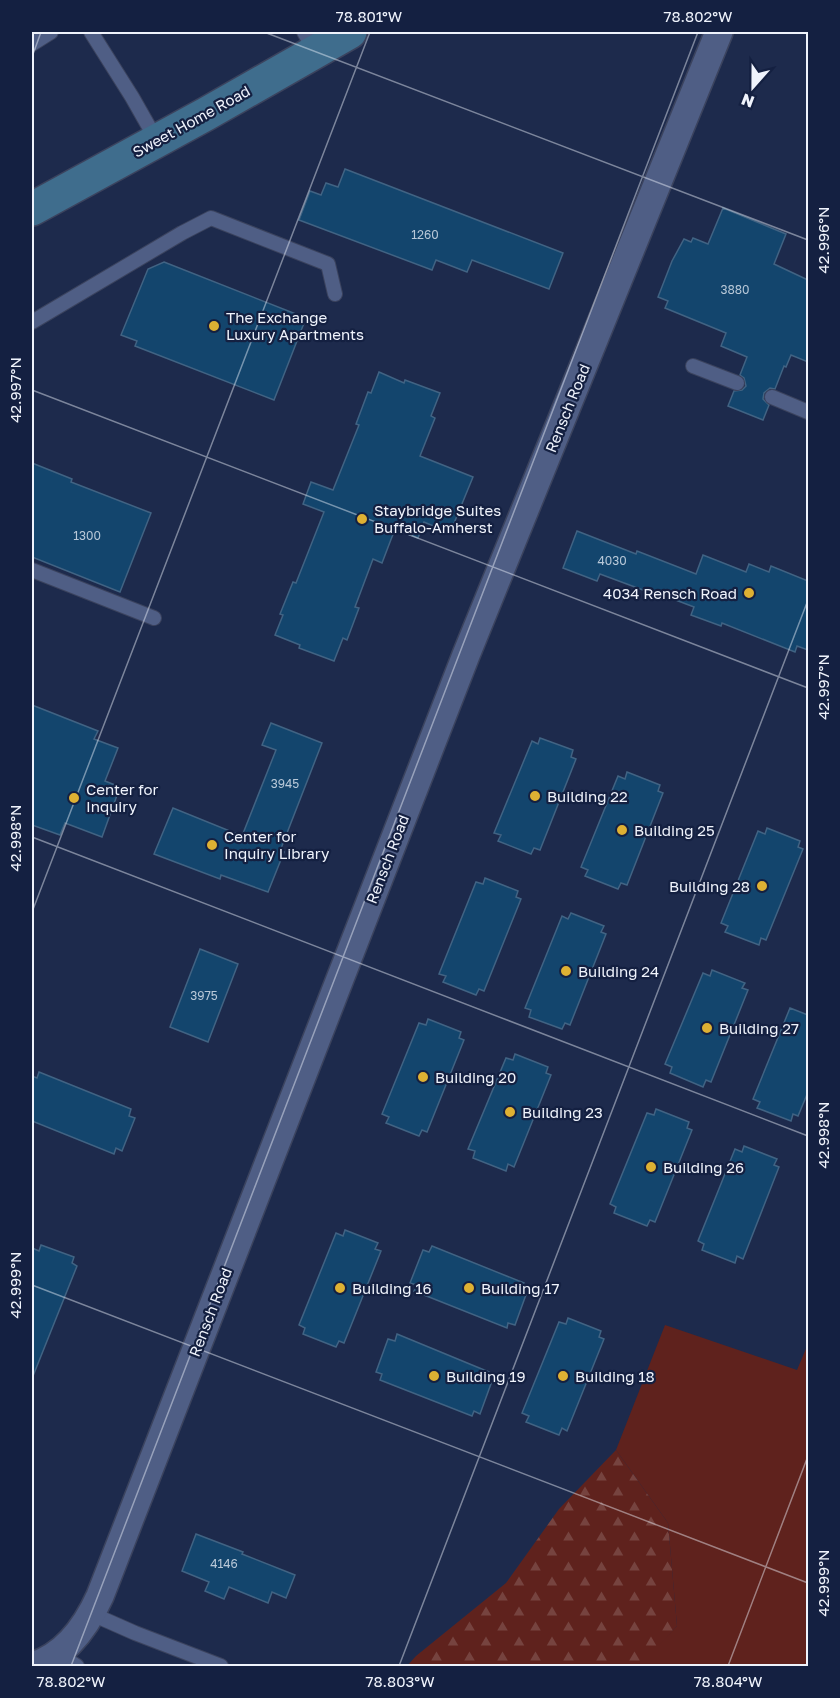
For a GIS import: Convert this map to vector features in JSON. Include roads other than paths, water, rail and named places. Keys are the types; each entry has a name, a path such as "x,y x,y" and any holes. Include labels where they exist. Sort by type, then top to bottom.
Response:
{"main road":[{"name":"Sweet Home Road","path":"32,209 157,141 310,41 350,32"}],"street":[{"name":"Rensch Road","path":"48,1663 82,1630 92,1614 466,655 719,32"}],"lane":[{"path":"32,44 51,32"},
{"path":"91,32 157,141"},
{"path":"32,322 211,218 328,264 335,294"},
{"path":"693,366 736,383"},
{"path":"772,397 808,412"},
{"path":"32,570 154,618"},
{"path":"92,1614 135,1634 220,1666"}],"place":[{"name":"The Exchange Luxury Apartments","path":"214,326"},
{"name":"Staybridge Suites Buffalo-Amherst","path":"362,519"},
{"name":"4034 Rensch Road","path":"749,593"},
{"name":"Building 22","path":"535,796"},
{"name":"Center for Inquiry","path":"74,798"},
{"name":"Building 25","path":"622,830"},
{"name":"Center for Inquiry Library","path":"212,845"},
{"name":"Building 28","path":"762,886"},
{"name":"Building 24","path":"566,971"},
{"name":"Building 27","path":"707,1028"},
{"name":"Building 20","path":"423,1077"},
{"name":"Building 23","path":"510,1112"},
{"name":"Building 26","path":"651,1167"},
{"name":"Building 16","path":"340,1288"},
{"name":"Building 17","path":"469,1288"},
{"name":"Building 19","path":"434,1376"},
{"name":"Building 18","path":"563,1376"}]}
